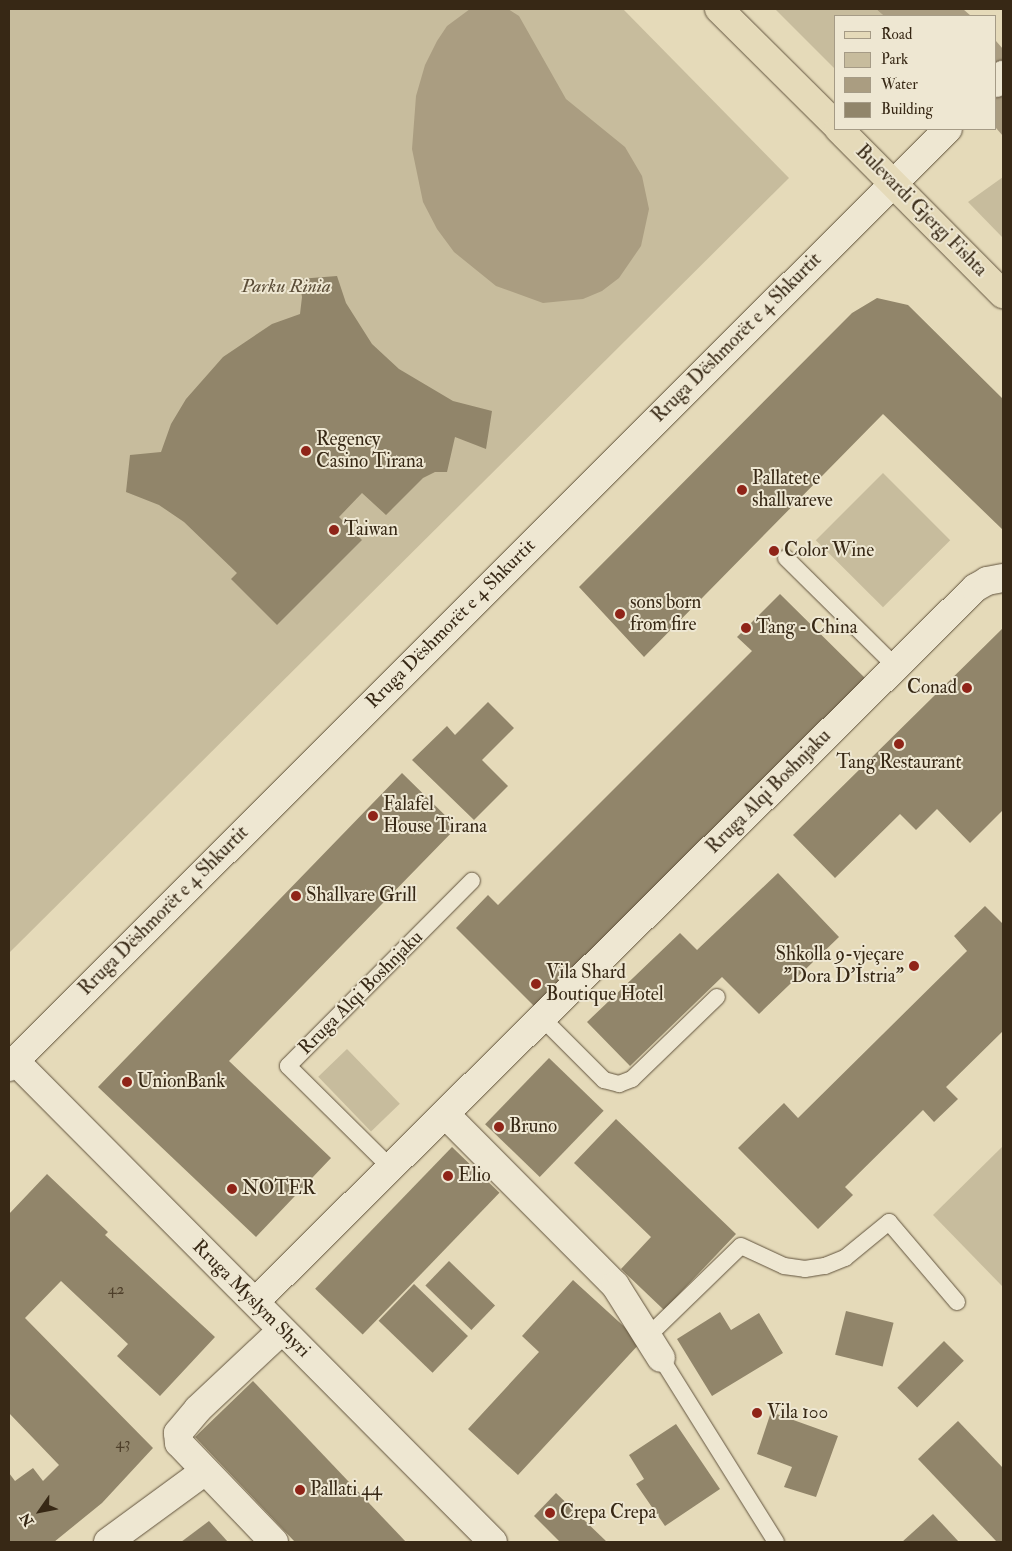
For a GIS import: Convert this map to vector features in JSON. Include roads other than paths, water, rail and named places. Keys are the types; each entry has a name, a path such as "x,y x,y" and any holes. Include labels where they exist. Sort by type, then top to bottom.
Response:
{"main road":[{"path":"719,9 834,124"},
{"name":"Bulevardi Gjergj Fishta","path":"840,130 1003,294"}],"street":[{"name":"Rruga Dëshmorët e 4 Shkurtit","path":"11,1061 947,130"},
{"name":"Rruga Alqi Boshnjaku","path":"255,1302 976,588 987,581 1003,578"},
{"name":"Rruga Myslym Shyri","path":"11,1061 494,1542"},
{"path":"446,1114 615,1284 654,1347"},
{"path":"274,1542 179,1443 178,1433 198,1409 282,1330"},
{"path":"108,1542 205,1471"}],"lane":[{"path":"786,558 896,667"},
{"name":"Rruga Alqi Boshnjaku","path":"391,1168 288,1066 472,881"},
{"path":"542,1018 604,1080 619,1084 632,1079 717,997"},
{"path":"776,1542 654,1347 741,1246 784,1266 805,1269 825,1266 845,1258 889,1222 957,1302"}],"water":[{"path":"470,9 508,9 519,16 566,99 625,147 642,176 649,209 641,246 619,278 602,291 583,299 543,303 496,286 454,252 437,229 423,202 412,149 416,96 425,65 437,41 447,26"},
{"path":"876,9 963,9 970,15 883,15"},
{"path":"997,42 1003,49 1003,136 997,129"}],"place":[{"name":"Regency Casino Tirana","path":"306,451"},
{"name":"Pallatet e shallvareve","path":"742,490"},
{"name":"Taiwan","path":"334,530"},
{"name":"Color Wine","path":"774,551"},
{"name":"sons born from fire","path":"620,614"},
{"name":"Tang - China","path":"746,628"},
{"name":"Conad","path":"967,688"},
{"name":"Tang Restaurant","path":"899,744"},
{"name":"Falafel House Tirana","path":"373,816"},
{"name":"Shallvare Grill","path":"296,896"},
{"name":"Shkolla 9-vjeçare \"Dora D'Istria\"","path":"914,966"},
{"name":"Vila Shard Boutique Hotel","path":"536,984"},
{"name":"UnionBank","path":"127,1082"},
{"name":"Bruno","path":"499,1127"},
{"name":"Elio","path":"448,1176"},
{"name":"NOTER","path":"232,1189"},
{"name":"Vila 100","path":"757,1413"},
{"name":"Pallati 44","path":"300,1490"},
{"name":"Crepa Crepa","path":"550,1513"}],"park label":[{"name":"Parku Rinia","path":"286,287"}]}
